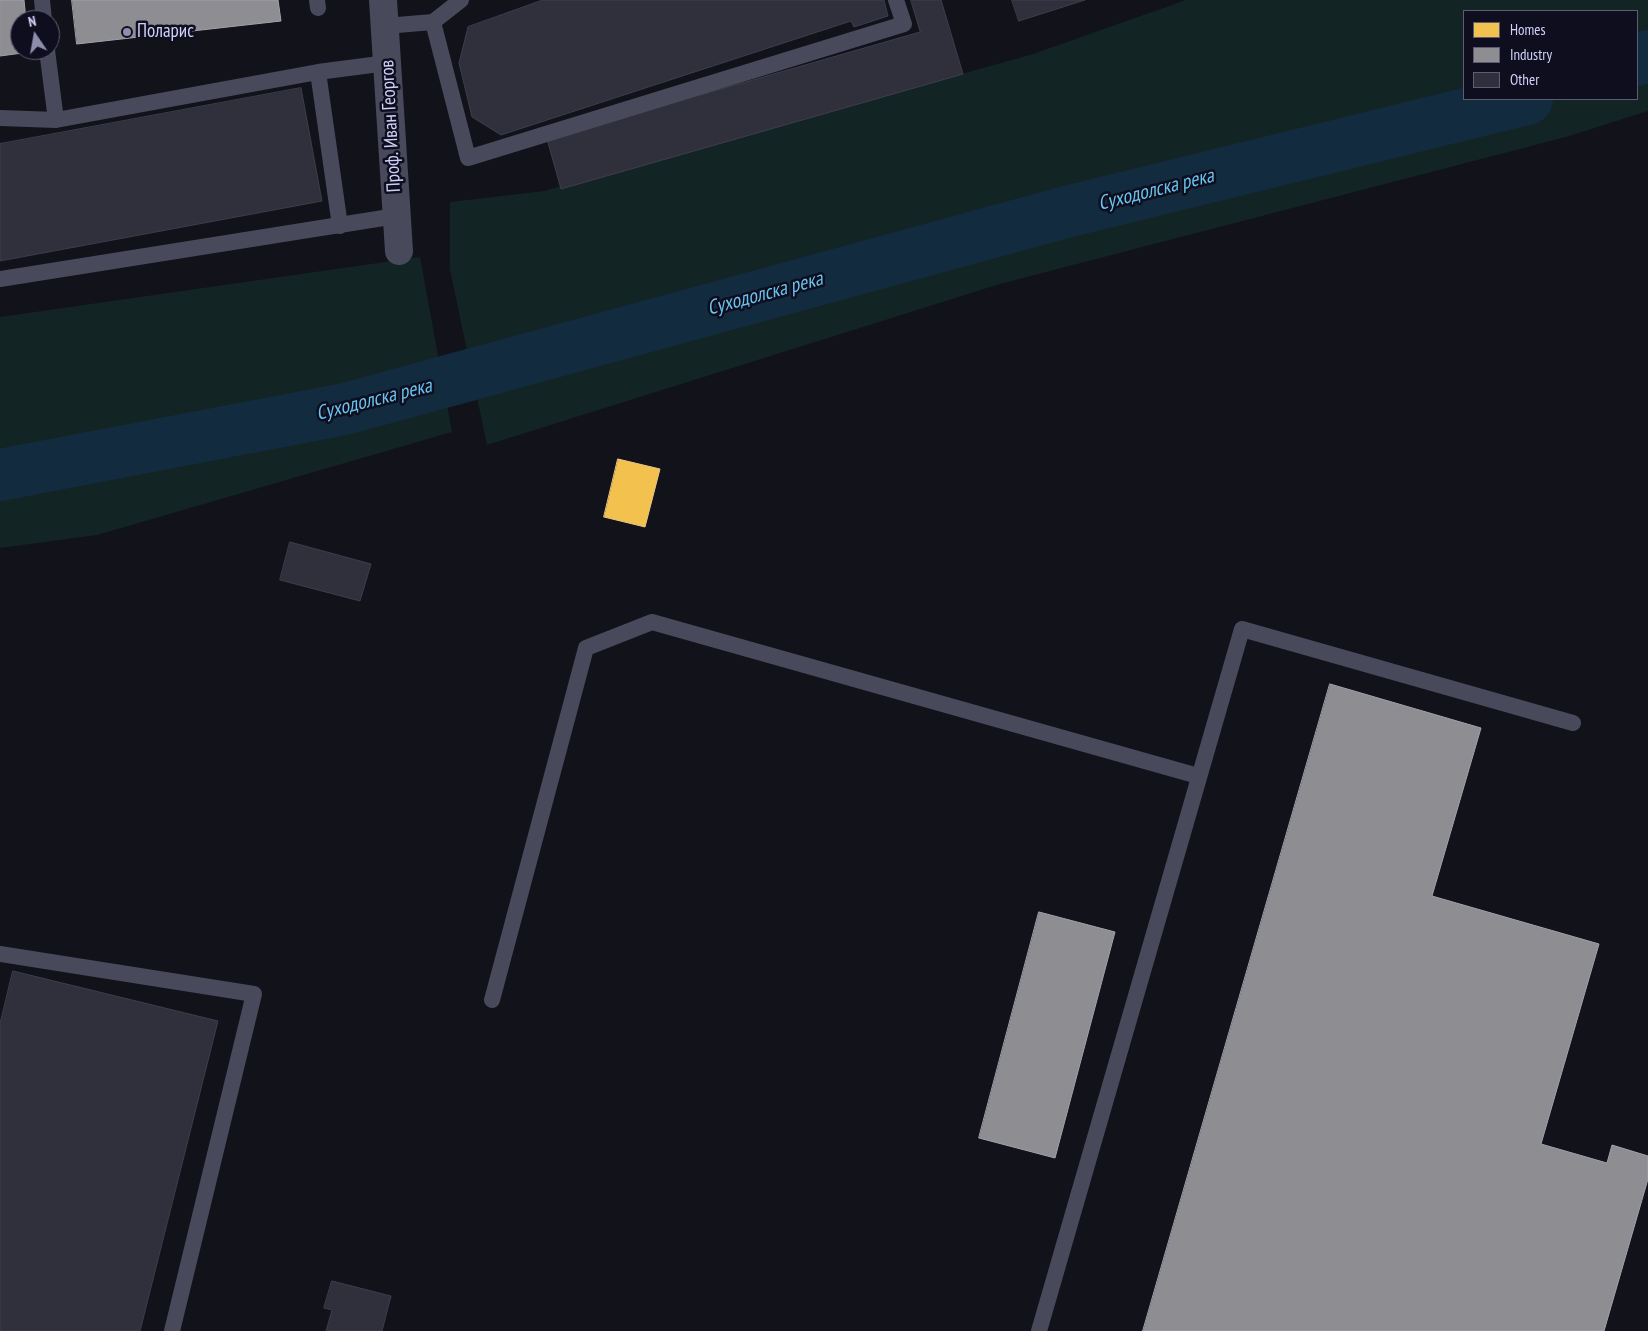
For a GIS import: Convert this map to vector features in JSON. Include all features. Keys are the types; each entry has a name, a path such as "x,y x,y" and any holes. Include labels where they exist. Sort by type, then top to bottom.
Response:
{"street":[{"name":"Проф. Иван Георгов","path":"384,13 399,252"}],"lane":[{"path":"384,13 432,22 461,0"},
{"path":"432,22 468,158 904,24 896,0"},
{"path":"48,60 56,120"},
{"path":"0,118 56,120 318,72 387,63"},
{"path":"318,72 340,226"},
{"path":"0,279 396,216"},
{"path":"492,1000 586,648 652,622 1198,776"},
{"path":"1039,1331 1242,629 1573,723"},
{"path":"0,954 254,994 172,1331"}],"shaded area":[{"path":"1186,0 1648,0 1648,111 1566,137 1000,284 487,445 450,270 450,202 544,191 1033,54"},
{"path":"420,257 452,432 97,535 0,548 0,317"}],"building: Homes":[{"path":"618,459 660,469 645,527 604,517"}],"building: Industry":[{"path":"0,0 24,0 25,10 10,10 10,55 0,56"},
{"name":"Поларис","path":"72,0 278,0 281,21 77,44"},
{"path":"1330,684 1481,728 1432,896 1599,944 1541,1144 1607,1163 1612,1145 1648,1156 1648,1179 1604,1331 1143,1331"},
{"path":"1039,912 1115,932 1055,1158 979,1138"}],"building: Other":[{"path":"543,0 884,0 888,16 854,27 851,21 501,135 472,117 459,63 468,27"},
{"path":"911,0 941,0 963,74 561,189 547,139 920,32"},
{"path":"1012,0 1085,0 1019,21"},
{"path":"301,88 322,201 0,261 0,144"},
{"path":"290,542 371,564 360,601 280,580"},
{"path":"13,971 218,1021 140,1331 0,1331 0,1024"},
{"path":"332,1281 391,1296 382,1331 326,1331 332,1310 324,1308"}],"waterway":[{"name":"Суходолска река","path":"1638,60 1648,56"},
{"name":"Суходолска река","path":"0,475 345,409 1066,212 1523,100"}],"place":[{"name":"Поларис","path":"127,32"}]}
